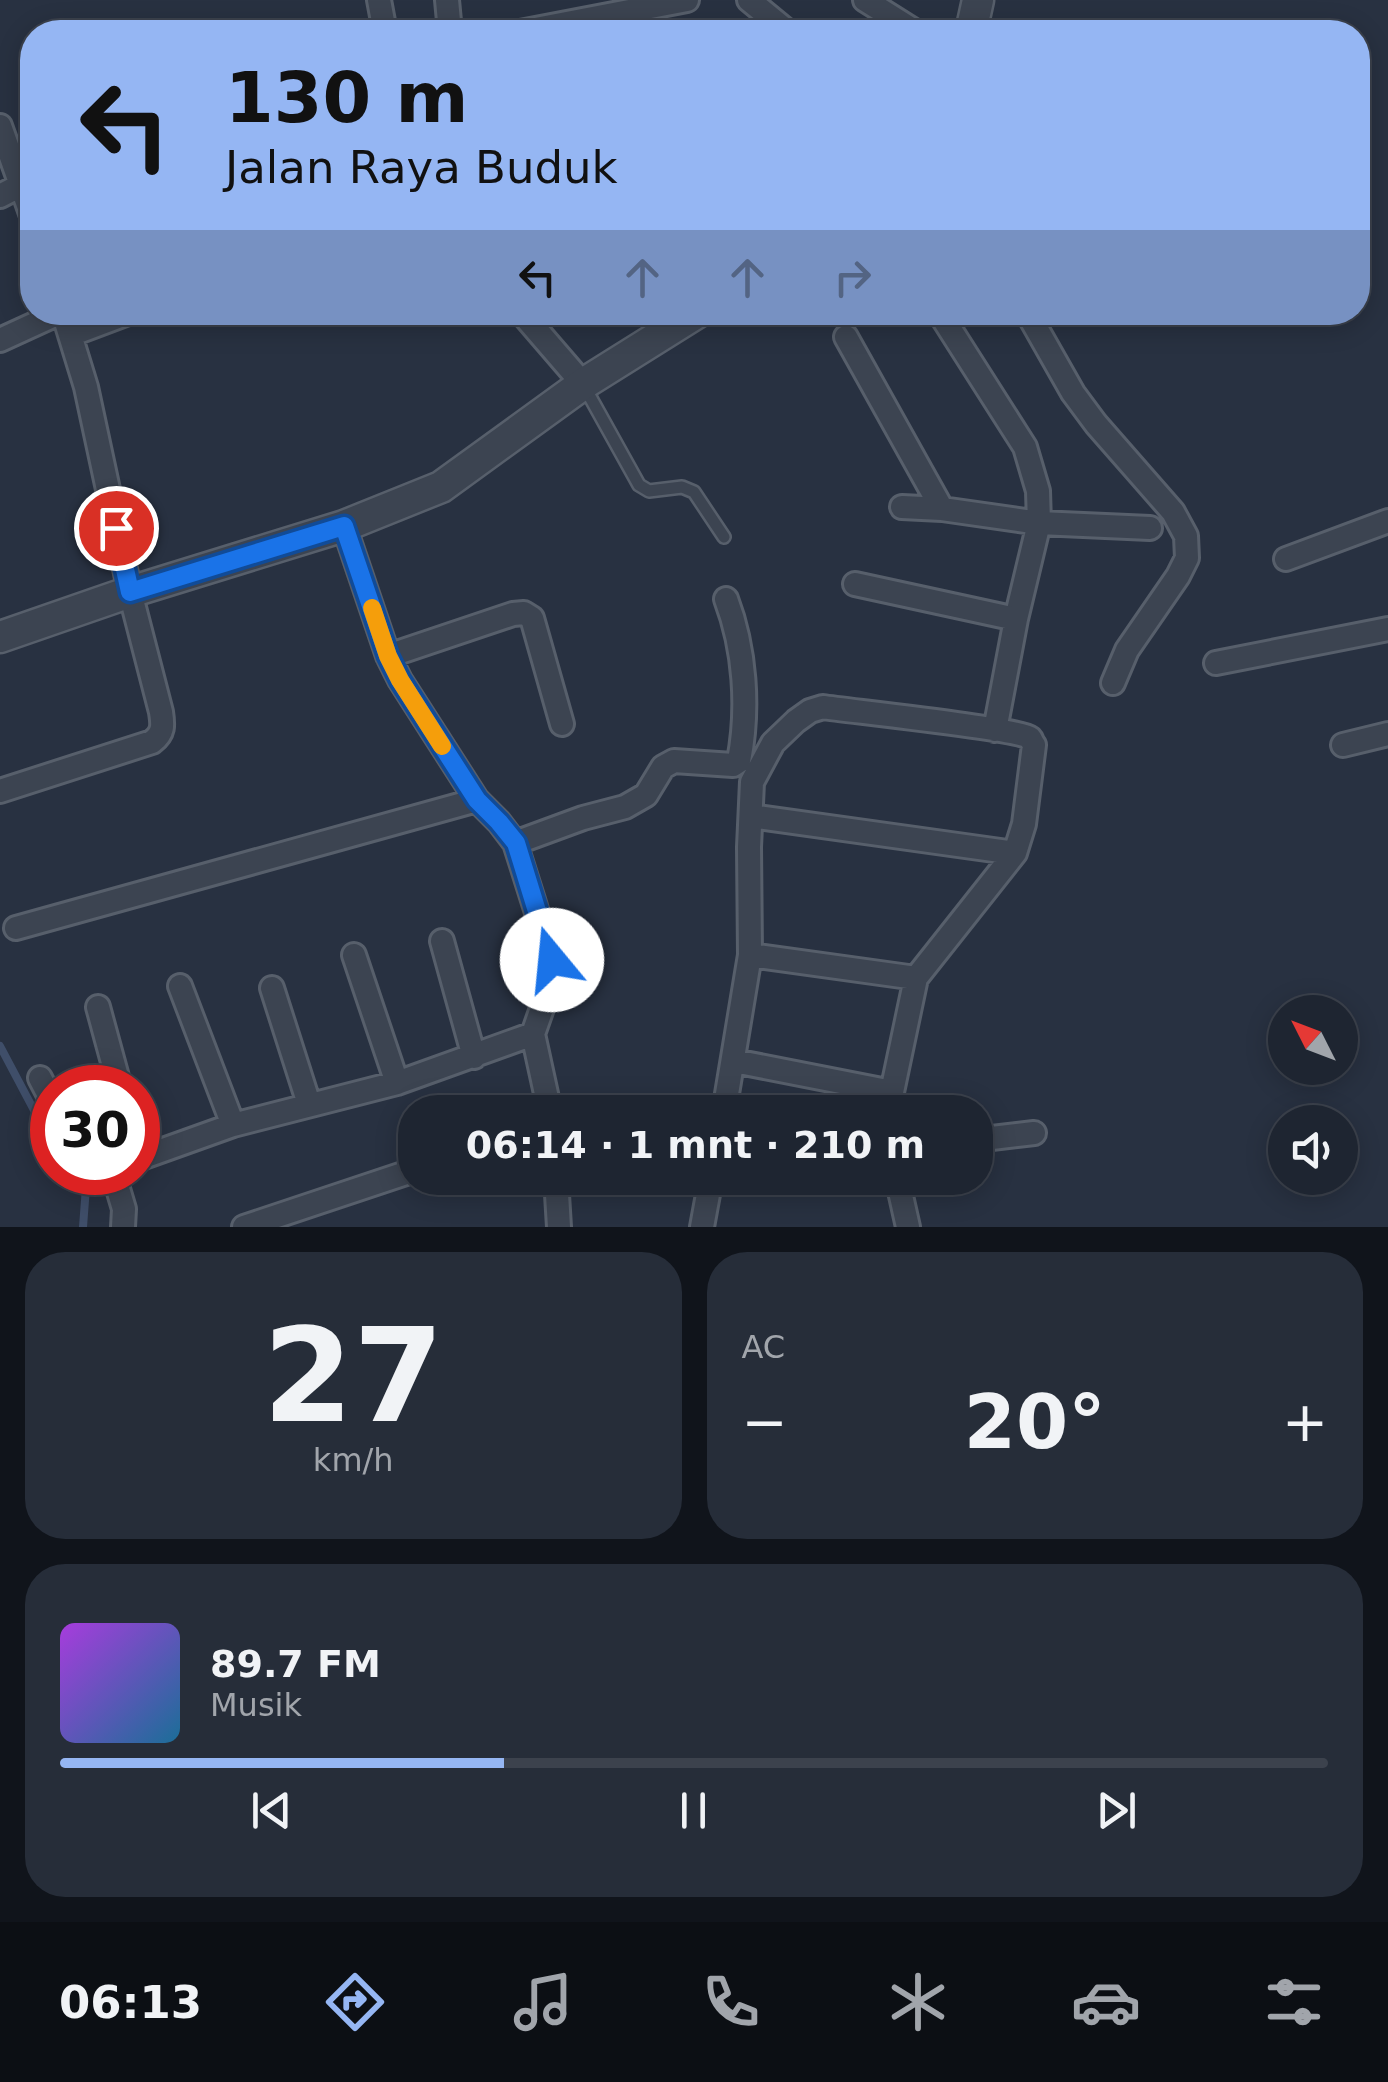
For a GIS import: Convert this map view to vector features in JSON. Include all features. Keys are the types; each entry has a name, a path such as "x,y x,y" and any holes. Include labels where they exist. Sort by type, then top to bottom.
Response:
{"street":[{"path":"583,20 687,0"},
{"path":"749,0 773,20"},
{"path":"865,0 897,20"},
{"path":"0,126 20,179"},
{"path":"0,340 33,325"},
{"path":"0,791 152,742 160,735 163,723 86,387 66,325"},
{"path":"70,336 98,325"},
{"path":"532,325 583,384"},
{"path":"0,637 344,526 441,486 583,384 677,325"},
{"path":"947,325 1025,447 1038,490 1039,523 995,730"},
{"path":"1034,325 1073,392 1173,512 1186,536 1187,558 1178,576 1126,650 1112,683"},
{"path":"846,337 942,508"},
{"path":"902,507 942,508 1039,523 1150,528"},
{"path":"1286,558 1388,521"},
{"path":"344,526 388,656 416,708 477,800 516,843 552,960 548,991 533,1034 546,1095"},
{"path":"855,584 1016,620"},
{"path":"516,843 625,807 646,795 663,766 674,761 733,765 738,761 746,706 735,621 726,598"},
{"path":"388,656 513,614 524,614 532,618 562,724"},
{"path":"1216,663 1388,629"},
{"path":"727,1095 750,955 752,782 773,744 796,721 823,707 995,730 1025,736 1034,745 1024,824 1015,853 916,978 894,1095"},
{"path":"1343,744 1388,734"},
{"path":"16,928 477,800"},
{"path":"752,816 1015,853"},
{"path":"442,941 474,1057"},
{"path":"354,955 397,1083"},
{"path":"750,955 916,978"},
{"path":"180,986 233,1125"},
{"path":"272,988 309,1104"},
{"path":"98,1007 114,1065"},
{"path":"160,1150 233,1125 397,1083 533,1034"},
{"path":"734,1061 866,1095"},
{"path":"993,1138 1034,1133"},
{"path":"244,1227 398,1176"},
{"path":"120,1195 123,1227"},
{"path":"557,1195 559,1227"},
{"path":"702,1227 708,1195"},
{"path":"901,1195 908,1227"}],"lane":[{"path":"583,384 639,485 649,491 682,488 694,492 724,537"}],"waterway":[{"path":"0,1046 30,1103"},
{"path":"83,1227 85,1195"}],"slow traffic":[{"path":"372,608 400,680 442,746"}],"route":[{"path":"116,528 130,592 344,526 388,656 400,680 477,800 516,843 552,960"}]}
